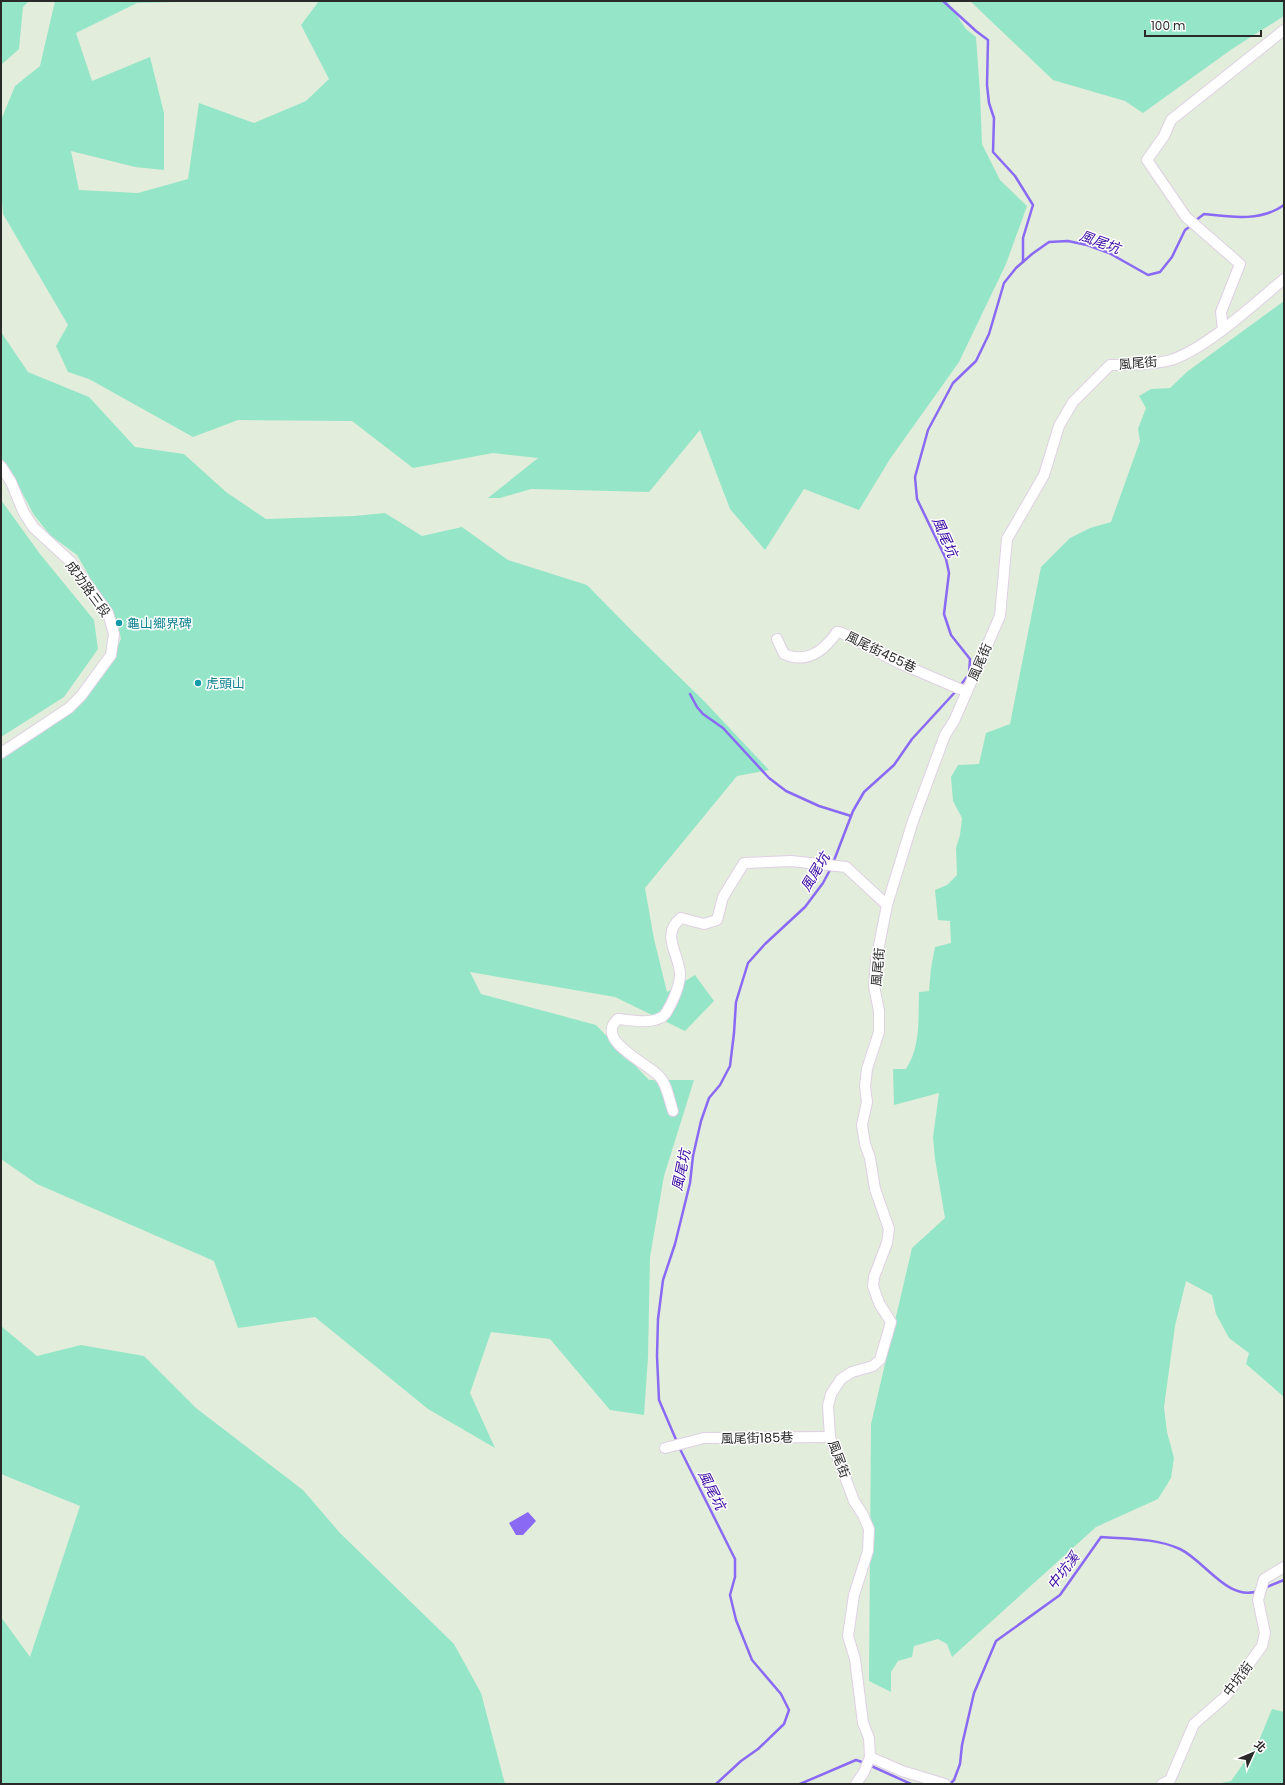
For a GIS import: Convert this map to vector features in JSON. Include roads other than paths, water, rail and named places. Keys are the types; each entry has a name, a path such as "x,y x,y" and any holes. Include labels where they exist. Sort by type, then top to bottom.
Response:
{"street":[{"path":"1223,329 1221,312 1240,264 1189,220 1147,160 1164,136 1171,120 1284,30"},
{"name":"風尾街","path":"856,1784 864,1772 870,1757 868,1738 863,1723 855,1659 848,1636 854,1595 868,1551 869,1529 863,1515 854,1501 830,1437 828,1406 834,1388 846,1375 857,1370 873,1366 880,1360 891,1322 879,1303 873,1286 874,1277 887,1243 888,1229 875,1189 862,1125 867,1102 865,1086 867,1069 879,1032 879,1011 874,986 876,961 887,906 913,821 945,735 954,721 965,691 1000,616 1008,539 1044,475 1059,426 1073,402 1110,365 1136,365 1171,360 1189,352 1223,329 1284,280"},
{"name":"成功路三段","path":"1,466 11,482 23,511 33,527 71,562 108,613 114,634 110,655 102,669 81,696 69,708 1,753"},
{"name":"風尾街455巷","path":"777,640 784,654 791,657 804,657 818,653 832,639 836,632 842,633 899,663 965,691"},
{"path":"673,1111 659,1076 619,1046 611,1031 613,1024 618,1019 647,1021 660,1018 665,1015 673,999 680,976 672,941 672,928 681,918 704,924 717,920 723,897 744,863 790,861 846,867 887,906"},
{"name":"風尾街185巷","path":"665,1448 704,1438 830,1437"},
{"name":"中坑街","path":"1162,1784 1170,1780 1194,1724 1225,1696 1262,1646 1265,1633 1258,1600 1264,1579 1284,1567"},
{"path":"870,1757 902,1771 943,1783"}],"waterway":[{"path":"943,1 988,40 987,85 989,103 994,118 993,152 1015,176 1033,205 1023,238 1023,262"},
{"name":"風尾坑","path":"1195,221 1204,214 1235,217 1255,216 1265,214 1284,205"},
{"name":"風尾坑","path":"960,686 969,674 970,659 951,635 944,614 949,573 946,559 917,499 915,477 928,430 953,383 976,361 989,334 1004,283 1016,268 1032,254 1049,242 1068,241 1087,245 1109,253 1148,275 1160,272 1172,257 1185,230 1192,225"},
{"name":"風尾坑","path":"833,863 853,811 864,792 894,765 912,739 957,690"},
{"path":"690,694 697,707 703,714 723,728 769,778 786,791 819,806 851,816"},
{"name":"風尾坑","path":"677,1442 659,1400 657,1356 658,1319 663,1280 675,1244 690,1183 693,1156 701,1121 709,1098 720,1085 730,1066 736,1002 748,963 765,944 805,907 823,883 831,868"},
{"name":"風尾坑","path":"679,1447 735,1559 735,1577 730,1595 736,1620 752,1660 781,1694 789,1710 784,1724 758,1749 741,1761 716,1784"},
{"name":"中坑溪","path":"950,1784 954,1780 960,1764 962,1745 974,1693 996,1641 1060,1595 1101,1537 1151,1541 1171,1545 1180,1549 1199,1562 1227,1586 1237,1591 1247,1593 1258,1591"},
{"name":"中坑溪","path":"1264,1588 1284,1580"},
{"name":"中坑溪","path":"800,1784 856,1760 865,1763"},
{"name":"中坑溪","path":"869,1765 911,1784"}],"place":[{"name":"龜山鄉界碑","path":"119,623"},
{"name":"虎頭山","path":"198,683"}]}
